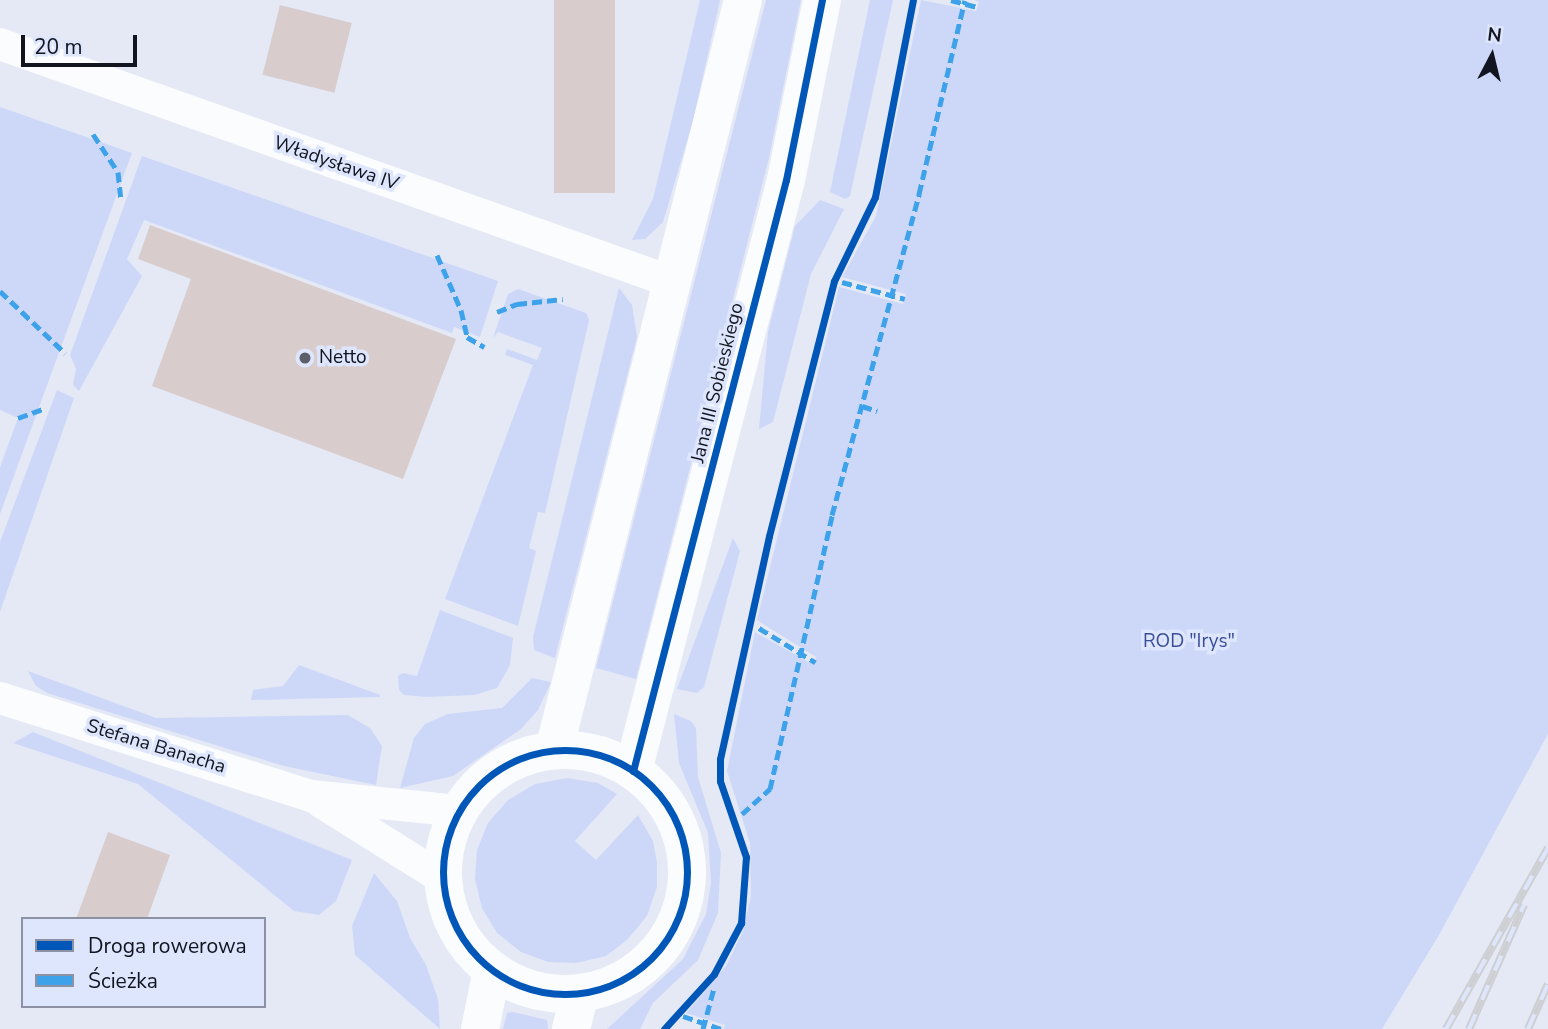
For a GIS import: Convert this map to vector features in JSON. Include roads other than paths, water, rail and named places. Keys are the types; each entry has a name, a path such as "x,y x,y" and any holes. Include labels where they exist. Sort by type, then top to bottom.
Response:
{"street":[{"path":"554,750 743,0"},
{"name":"Jana III Sobieskiego","path":"633,771 786,180 822,0"},
{"name":"Władysława IV","path":"0,44 673,282"},
{"name":"Stefana Banacha","path":"0,698 311,796 458,811"},
{"path":"554,750 582,751 633,771 658,792 676,819 685,851 683,906 662,947 645,965 575,1012 539,991 492,970 466,945 449,913 442,878 446,843 458,811 498,769 525,756 554,750"},
{"name":"Stefana Banacha","path":"311,796 442,878"},
{"path":"480,1029 492,970"}],"railway":[{"path":"1446,1029 1548,848"},
{"path":"1469,1029 1524,905"},
{"path":"1528,1029 1548,984"}],"place":[{"name":"Netto","path":"305,358"}],"park label":[{"name":"ROD \"Irys\"","path":"1189,642"}]}
